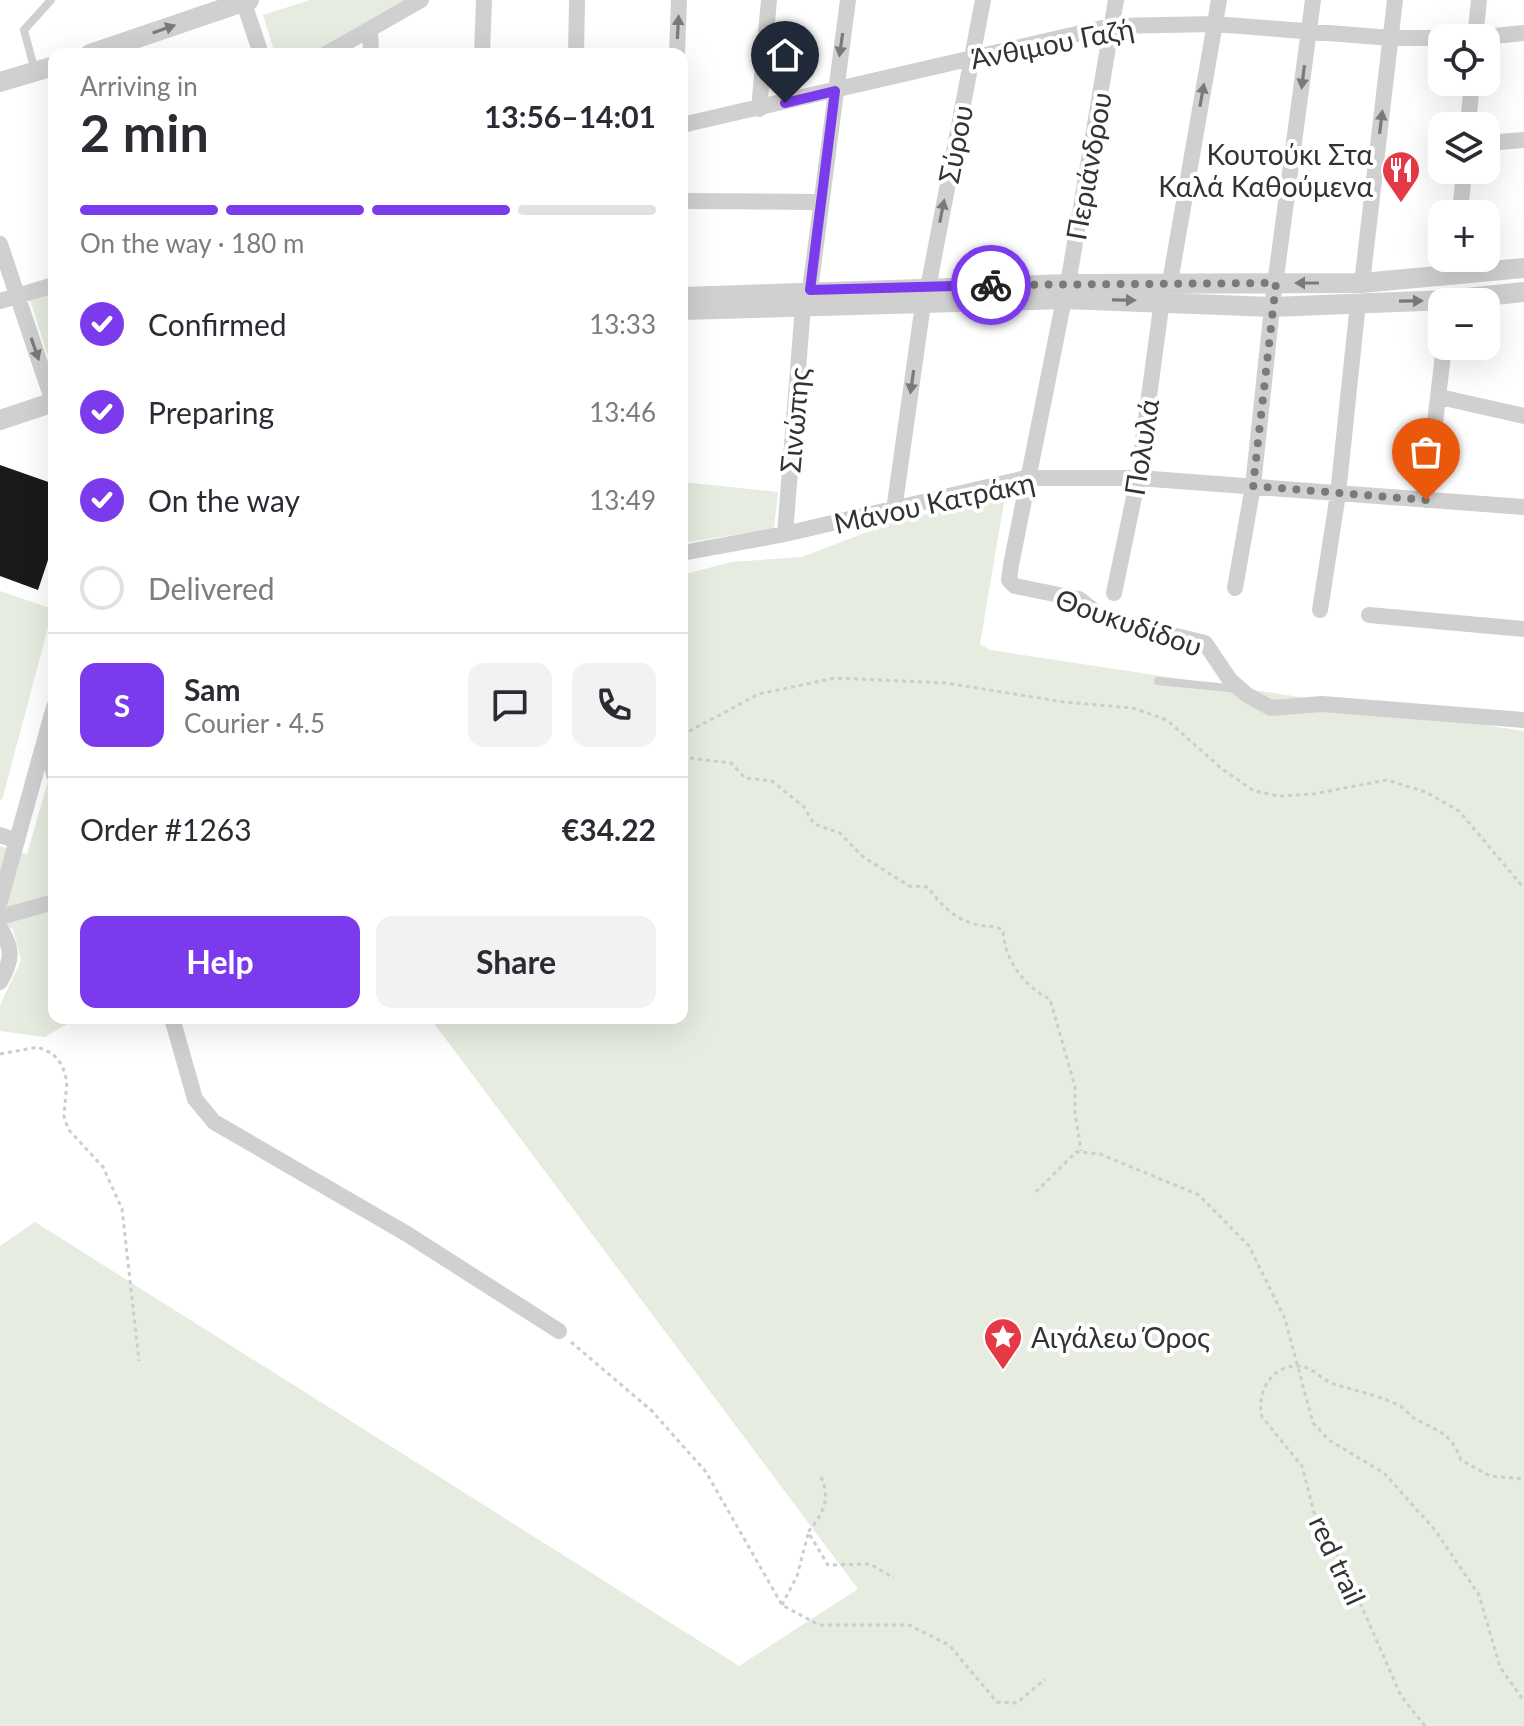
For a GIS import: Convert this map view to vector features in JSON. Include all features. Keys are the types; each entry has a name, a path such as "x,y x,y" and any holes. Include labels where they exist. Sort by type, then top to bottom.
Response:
{"street":[{"path":"337,48 421,0"},
{"path":"482,48 484,0"},
{"path":"576,48 577,0"},
{"path":"677,48 679,0"},
{"path":"759,109 769,0"},
{"name":"Σινώπης","path":"785,534 807,298 848,0"},
{"name":"Σύρου","path":"894,510 926,296 983,0"},
{"name":"Περιάνδρου","path":"1026,478 1066,292 1116,0"},
{"name":"Πολυλά","path":"1114,593 1138,478 1166,291 1219,0"},
{"path":"1235,588 1253,486 1272,307 1313,0"},
{"path":"1320,610 1338,494 1395,0"},
{"path":"1476,24 1479,0"},
{"path":"108,48 245,1 258,48"},
{"name":"Άνθιμου Γαζή","path":"688,124 1111,26 1215,24 1309,33 1428,38"},
{"path":"370,29 371,48"},
{"name":"Άνθιμου Γαζή","path":"1500,35 1524,33"},
{"path":"0,82 45,69"},
{"path":"1500,142 1524,140"},
{"path":"688,201 819,202"},
{"path":"0,244 8,298 48,390"},
{"path":"1500,268 1524,268"},
{"path":"1166,291 1272,307 1360,293 1438,272"},
{"path":"688,297 807,298 1166,291 1276,283 1428,299"},
{"path":"8,298 48,287"},
{"path":"1500,295 1524,292"},
{"path":"688,309 807,298"},
{"path":"1426,500 1443,360"},
{"path":"1440,397 1524,416"},
{"path":"0,420 48,406"},
{"name":"Μάνου Κατράκη","path":"688,552 785,534 1026,478 1138,478 1524,507"},
{"name":"Θουκυδίδου","path":"1026,478 1009,580 1015,586 1079,599 1105,619 1205,643 1240,689"},
{"path":"1369,615 1524,629"},
{"path":"1240,689 1271,708 1322,704 1524,720"},
{"path":"0,901 48,732"},
{"path":"47,736 48,742"},
{"path":"0,835 17,841"},
{"path":"0,917 48,904"},
{"path":"0,928 11,945 12,955 0,982"},
{"path":"174,1024 195,1099 214,1122 407,1234 559,1331"}],"lane":[{"path":"45,69 24,30 51,0"},
{"path":"1158,681 1228,691 1240,689"}],"path":[{"path":"688,732 759,694 835,678 946,683 1064,702 1133,708 1167,720 1221,768 1254,791 1279,796 1314,794 1387,780 1426,792 1459,811 1524,888"},
{"path":"688,758 731,763 745,778 772,781 804,807 814,824 840,833 862,856 909,886 928,887 936,902 948,912 1003,930 1008,954 1021,978 1050,999 1075,1087 1075,1113 1082,1152"},
{"path":"0,1054 38,1047 53,1054 62,1065 67,1081 64,1116 68,1129 103,1167 122,1209 139,1361"},
{"path":"1036,1192 1076,1152 1100,1154 1199,1195 1249,1246 1285,1319 1313,1423 1329,1440 1384,1473 1435,1530 1479,1595 1500,1667 1524,1701"},
{"path":"559,1331 652,1411 706,1472 782,1605 819,1625 909,1625 949,1645 997,1702 1017,1703 1045,1679"},
{"path":"1298,1366 1328,1382 1364,1390 1403,1407 1418,1421 1442,1430 1454,1442 1461,1460 1483,1473 1524,1479"},
{"name":"red trail","path":"1298,1366 1276,1372 1268,1380 1262,1417 1302,1466 1316,1520 1344,1566 1401,1696 1425,1726"},
{"path":"782,1605 797,1576 808,1532 823,1515 827,1490 821,1477"},
{"path":"808,1532 828,1565 870,1564 894,1578"}],"shaded area":[{"path":"310,0 419,0 326,48 273,48 263,15"},
{"path":"48,292 48,356 29,297"},
{"path":"688,483 778,492 774,529 688,542"},
{"path":"1005,496 980,644 990,650 1524,731 1524,1726 0,1726 0,1246 35,1222 739,1666 858,1589 434,1024 688,1024 688,573 731,562 802,557 893,522"},
{"path":"0,591 48,607 48,628 0,799"},
{"path":"48,782 48,1024 67,1024 45,1037 0,1031 0,1005 21,961 13,929 0,926 0,846 27,854"}],"building":[{"path":"0,465 48,482 48,560 38,590 0,576"}],"way so far":[{"path":"991,285 1276,283 1253,486 1426,500"}],"place":[{"name":"Κουτούκι Στα Καλά Καθούμενα","path":"1401,204"},
{"name":"Αιγάλεω Όρος","path":"1003,1371"}],"route":[{"path":"785,103 835,91 810,290 991,285"}]}
